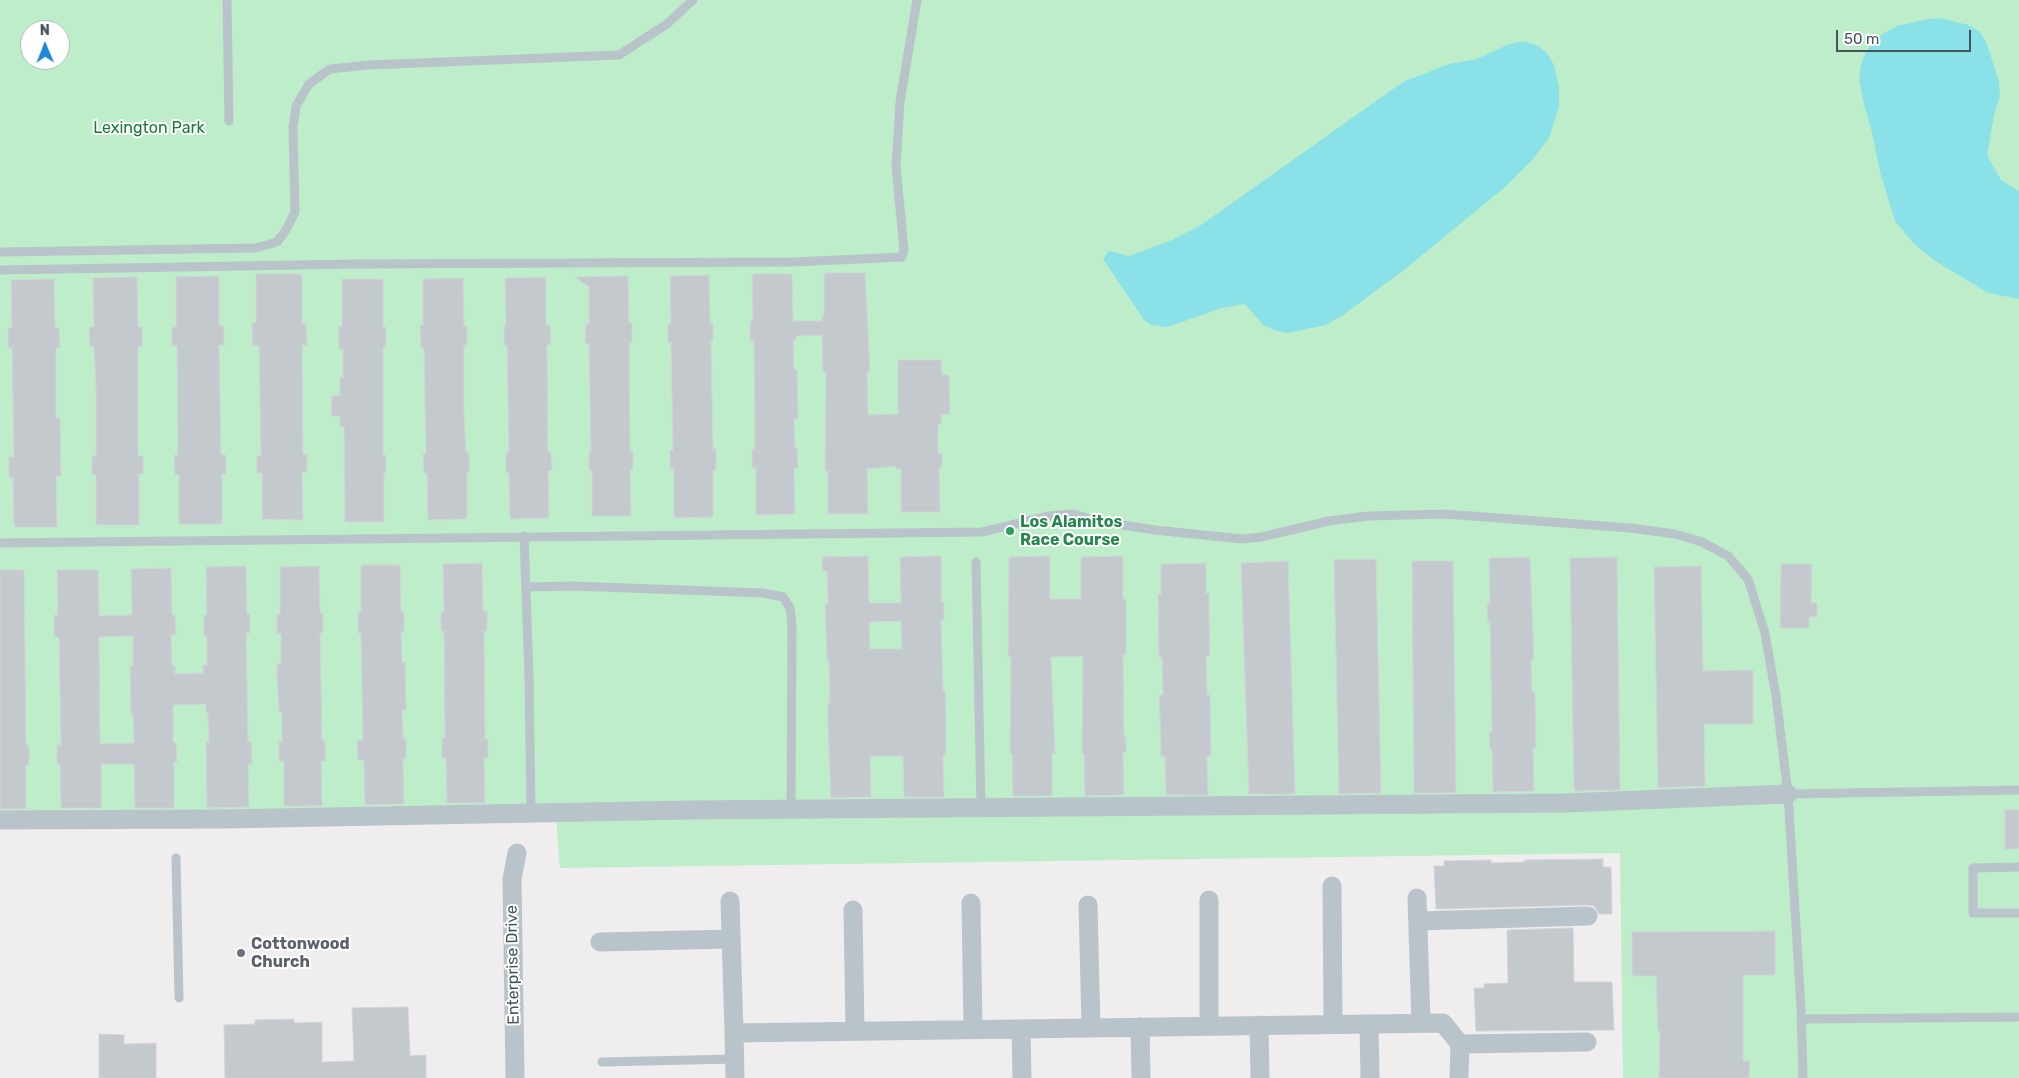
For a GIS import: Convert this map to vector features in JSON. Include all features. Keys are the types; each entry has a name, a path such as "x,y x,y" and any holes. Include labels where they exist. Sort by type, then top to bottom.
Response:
{"street":[{"path":"0,820 981,808 1565,804 1788,794"},
{"name":"Enterprise Drive","path":"515,1078 512,879 517,853"},
{"path":"1332,886 1333,1024"},
{"path":"1417,898 1421,1023"},
{"path":"1209,900 1209,1026"},
{"path":"730,901 734,1078"},
{"path":"971,903 973,1030"},
{"path":"1088,905 1091,1028"},
{"path":"853,910 855,1031"},
{"path":"1418,921 1588,916"},
{"path":"600,942 731,939"},
{"path":"734,1033 1443,1023 1460,1044 1459,1078"},
{"path":"1369,1024 1370,1078"},
{"path":"1258,1025 1260,1078"},
{"path":"1140,1027 1141,1078"},
{"path":"1021,1029 1022,1078"},
{"path":"1460,1044 1587,1042"}],"lane":[{"path":"227,0 229,120"},
{"path":"0,252 256,248 277,242 286,230 295,212 293,128 296,106 309,84 330,69 369,65 619,55 666,24 694,0"},
{"path":"0,270 368,264 794,262 902,257 904,250 896,166 900,102 917,0"},
{"path":"0,543 982,532 1049,516 1072,514 1104,522 1155,530 1242,538 1261,537 1329,521 1368,516 1445,514 1630,528 1675,534 1702,542 1728,556 1748,579 1765,633 1776,696 1788,794 1803,1078"},
{"path":"524,536 531,814"},
{"path":"976,562 981,808"},
{"path":"526,587 573,586 762,593 783,597 790,608 792,626 791,810"},
{"path":"1788,794 2019,790"},
{"path":"176,858 179,998"},
{"path":"2019,867 1973,868 1974,913 2019,913"},
{"path":"1801,1019 2019,1018"},
{"path":"602,1062 734,1059"}],"green space":[{"name":"Los Alamitos Race Course","path":"0,0 2019,0 2019,1078 1623,1078 1620,853 560,868 556,819 0,827"}],"water":[{"path":"1940,18 1968,25 1980,32 1987,44 1999,82 2000,96 1995,111 1987,155 2001,180 2019,191 2019,299 1988,293 1934,260 1914,244 1895,221 1880,172 1859,79 1861,64 1866,52 1876,38 1897,26"},
{"path":"1528,42 1538,46 1547,53 1554,65 1559,87 1559,107 1549,138 1533,159 1505,187 1404,270 1343,315 1326,325 1287,333 1274,330 1263,325 1245,304 1222,308 1167,327 1151,325 1144,320 1103,259 1109,251 1129,256 1172,240 1201,225 1403,82 1449,64 1477,59 1509,44"}],"building":[{"path":"824,273 865,273 870,372 867,372 868,415 898,414 898,360 941,360 942,375 949,375 950,414 941,414 941,424 938,424 938,453 942,453 942,468 939,468 940,512 901,512 901,469 896,469 896,466 867,469 868,514 828,514 828,471 825,471 826,372 823,372 822,335 796,336 796,341 793,341 794,370 797,370 798,419 794,419 798,468 794,468 795,514 756,515 756,468 752,468 752,449 755,449 754,341 750,341 750,321 753,321 752,274 792,274 793,321 822,321 822,316 824,316"},
{"path":"256,274 302,274 302,324 306,324 307,345 302,345 303,454 307,454 307,472 302,472 303,520 262,519 262,473 257,473 257,456 261,455 259,346 253,346 252,323 256,323"},
{"path":"709,275 710,323 713,323 713,341 711,341 713,449 716,449 716,470 713,470 713,517 674,518 674,469 670,469 670,450 673,450 671,343 668,343 668,323 671,323 670,276"},
{"path":"219,276 219,326 224,326 224,345 219,345 221,455 226,455 226,474 222,474 222,524 179,524 179,475 175,474 174,455 178,455 177,346 172,346 172,327 176,327 176,277"},
{"path":"628,276 629,323 632,323 632,343 629,343 630,451 633,451 633,470 630,470 631,516 592,516 592,471 589,471 589,452 591,452 589,344 585,343 586,324 589,324 589,287 575,277"},
{"path":"137,277 138,327 142,327 142,347 138,347 138,456 143,456 143,474 139,474 139,525 96,525 96,475 92,475 92,456 96,456 96,388 94,347 90,347 89,327 94,327 93,278"},
{"path":"546,277 546,325 550,325 551,345 547,345 548,452 551,452 552,471 548,471 549,518 510,519 509,473 506,473 506,452 509,452 507,345 504,345 504,325 506,325 505,278"},
{"path":"463,278 464,326 467,326 467,345 464,345 464,414 466,453 469,453 467,519 428,520 427,473 424,473 423,454 426,454 424,348 421,348 420,325 423,325 423,279"},
{"path":"54,279 55,328 59,328 60,348 56,348 56,418 60,418 61,476 56,476 57,527 14,527 13,477 9,478 9,457 14,457 12,348 8,348 8,328 12,328 11,280"},
{"path":"342,279 383,279 383,327 386,327 386,347 383,347 383,455 386,455 384,522 345,522 344,427 340,427 340,416 331,416 332,396 340,395 340,377 343,377 343,349 339,349 339,326 342,326"},
{"path":"868,556 869,603 901,603 900,557 941,556 941,602 944,602 944,620 941,620 943,691 945,691 946,712 946,755 943,755 944,797 904,797 903,757 870,756 871,797 831,798 828,725 828,703 830,703 829,660 827,660 825,603 828,603 827,571 822,571 822,557","holes":["901,621 902,649 870,649 869,622"]},
{"path":"1050,556 1050,599 1081,599 1081,557 1123,556 1123,599 1126,599 1126,655 1123,655 1124,737 1126,737 1126,752 1123,752 1124,795 1085,796 1084,754 1082,754 1083,656 1051,657 1055,753 1052,754 1052,796 1013,796 1012,754 1010,754 1011,657 1008,657 1009,557"},
{"path":"1530,557 1534,659 1531,659 1532,692 1535,692 1536,748 1533,748 1534,791 1493,792 1492,749 1490,749 1489,731 1492,731 1490,622 1488,622 1487,604 1490,604 1489,558"},
{"path":"1617,557 1620,790 1574,791 1570,558"},
{"path":"1376,559 1381,793 1339,794 1334,560"},
{"path":"1288,561 1295,794 1249,794 1241,563"},
{"path":"1412,561 1453,561 1456,793 1414,793"},
{"path":"482,563 483,611 487,611 487,631 484,631 485,739 488,739 488,758 484,758 485,803 447,803 446,758 442,758 442,738 445,738 444,631 441,631 441,612 444,612 443,564"},
{"path":"1206,563 1206,593 1209,593 1210,656 1206,656 1207,695 1210,695 1211,756 1207,756 1208,795 1166,795 1165,756 1161,756 1159,695 1163,695 1162,657 1159,657 1158,594 1161,594 1161,564"},
{"path":"1781,564 1812,564 1811,603 1817,603 1817,617 1809,617 1809,628 1780,628"},
{"path":"361,565 400,565 401,612 404,612 404,632 401,632 402,662 405,662 406,710 402,710 403,739 406,739 406,759 403,759 404,804 365,805 364,760 358,760 357,740 363,740 361,633 358,633 358,612 361,612"},
{"path":"246,566 247,614 250,614 250,633 246,633 248,742 251,741 252,764 248,764 249,807 207,808 206,742 209,742 206,704 173,705 173,743 176,743 177,762 174,762 174,808 135,808 134,764 101,764 101,808 61,808 60,764 57,764 57,745 61,745 59,637 54,637 54,615 58,615 57,570 98,570 99,616 132,615 131,569 171,568 172,615 175,615 176,635 171,635 172,666 175,666 175,674 203,673 203,665 207,665 207,636 204,636 204,615 207,615 206,567","holes":["133,636 133,666 130,666 134,743 100,744 99,637"]},
{"path":"319,566 320,613 323,613 323,633 320,633 322,740 325,740 325,761 321,761 322,806 284,806 284,761 279,761 279,741 282,741 282,713 279,711 277,678 277,664 281,664 281,634 277,634 277,614 280,614 280,567"},
{"path":"1701,566 1703,671 1753,670 1753,724 1704,724 1705,786 1658,788 1654,567"},
{"path":"0,570 24,570 26,745 29,745 29,765 26,765 26,809 0,809"},
{"path":"2005,810 2019,810 2019,849 2005,849"},
{"path":"1603,859 1603,867 1611,867 1612,914 1599,914 1594,906 1588,905 1436,909 1434,866 1444,866 1444,861 1491,860 1491,863 1525,862 1524,860"},
{"path":"1573,928 1574,982 1612,982 1614,1030 1476,1031 1474,988 1484,988 1484,984 1508,983 1507,930"},
{"path":"1775,931 1775,975 1743,975 1743,1061 1750,1061 1749,1078 1659,1078 1660,1031 1658,1031 1656,976 1632,976 1632,932"},
{"path":"408,1007 410,1056 426,1055 426,1078 225,1078 224,1025 255,1024 255,1020 294,1019 294,1023 322,1022 322,1062 354,1061 352,1008"},
{"path":"99,1034 124,1035 124,1044 156,1043 156,1078 99,1078"}],"place":[{"name":"Los Alamitos Race Course","path":"1010,531"},
{"name":"Cottonwood Church","path":"241,953"}],"park label":[{"name":"Lexington Park","path":"149,128"}]}
